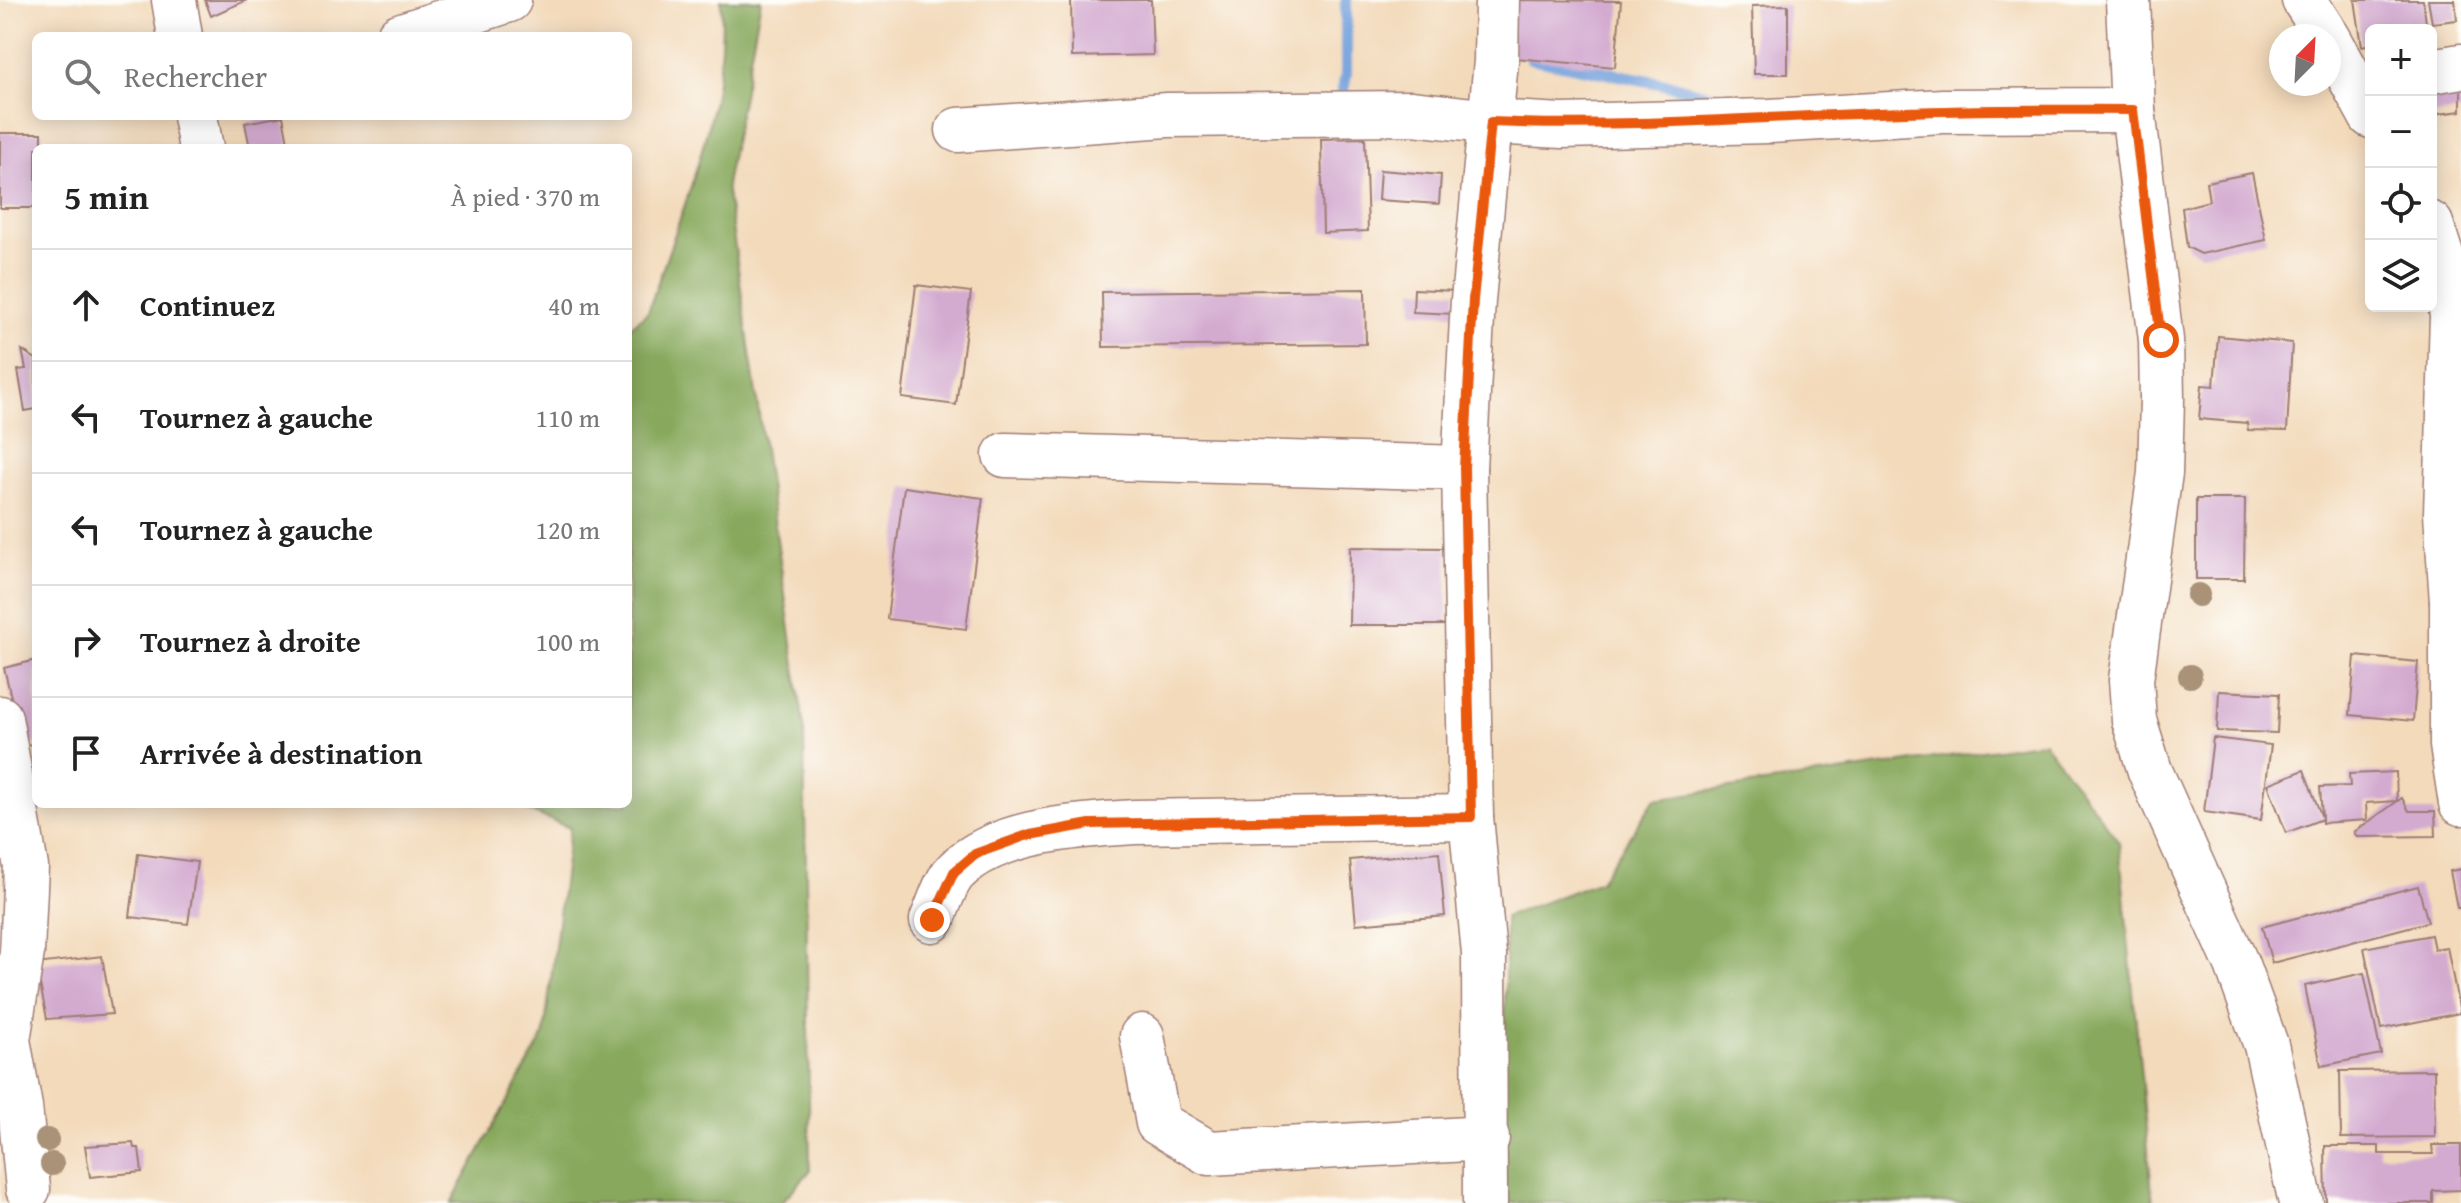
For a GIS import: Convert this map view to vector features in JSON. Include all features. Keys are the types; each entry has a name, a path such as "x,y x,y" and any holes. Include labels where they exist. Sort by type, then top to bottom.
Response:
{"street":[{"path":"174,0 179,32"},
{"path":"411,32 509,0"},
{"path":"1485,1203 1484,954 1471,817 1464,468 1473,300 1491,122 1497,0"},
{"path":"2128,0 2133,110 2161,340 2162,399 2160,473 2131,680 2134,720 2150,771 2232,953 2266,1045 2301,1203"},
{"path":"2304,0 2319,24"},
{"path":"2341,57 2365,93"},
{"path":"2437,70 2461,66"},
{"path":"958,130 1167,115 1412,113 1562,126 1769,121 1943,111 2133,110"},
{"path":"196,120 200,144"},
{"path":"2436,240 2452,315 2457,609 2452,745 2461,803"},
{"path":"1005,455 1464,468"},
{"path":"2,730 26,867 22,952 8,1040 20,1107 28,1189"},
{"path":"932,920 954,872 975,854 1038,834 1090,824 1471,817"},
{"path":"1142,1036 1158,1123 1209,1153 1487,1138"}],"green space":[{"path":"721,0 761,0 726,185 804,727 810,1171 781,1203 451,1203 544,1035 570,828 522,808 632,808 632,326 648,312 700,159 717,80"},
{"path":"2044,742 2119,842 2153,1203 1505,1203 1505,917 1600,881 1655,799"}],"building":[{"path":"205,0 247,0 211,16"},
{"path":"1071,0 1151,0 1153,55 1072,57"},
{"path":"1508,0 1621,1 1615,67 1503,57"},
{"path":"2355,0 2423,0 2426,24 2365,24 2365,45 2362,46"},
{"path":"2428,0 2455,0 2457,20 2432,23"},
{"path":"1788,5 1788,74 1754,74 1752,6"},
{"path":"2461,72 2461,111 2437,114 2437,76"},
{"path":"284,120 288,144 249,144 245,123"},
{"path":"0,133 42,133 42,144 32,144 32,208 0,208"},
{"path":"1365,138 1368,231 1323,233 1321,139"},
{"path":"1380,170 1441,175 1439,204 1378,200"},
{"path":"2252,173 2266,240 2201,254 2187,247 2182,208 2209,201 2206,182"},
{"path":"916,285 971,292 956,405 902,398"},
{"path":"1365,289 1366,344 1103,347 1102,292"},
{"path":"1414,289 1456,291 1455,314 1413,312"},
{"path":"2218,336 2292,343 2287,431 2248,430 2247,423 2199,419 2202,385 2214,386"},
{"path":"22,350 32,356 32,410 25,411 18,370 26,369"},
{"path":"904,487 983,498 966,629 887,619"},
{"path":"2196,499 2245,499 2244,579 2196,579"},
{"path":"1350,547 1448,548 1447,625 1349,625"},
{"path":"2355,656 2418,662 2413,721 2350,715"},
{"path":"32,661 32,744 23,746 4,668"},
{"path":"2219,691 2279,694 2277,733 2217,731"},
{"path":"2213,738 2271,745 2261,820 2204,812"},
{"path":"2304,770 2322,818 2320,787 2350,786 2349,774 2396,772 2397,801 2366,803 2367,820 2322,823 2322,819 2286,833 2268,784"},
{"path":"2402,798 2409,811 2435,811 2436,836 2357,837 2354,832"},
{"path":"1439,852 1445,916 1356,924 1350,860"},
{"path":"138,854 197,862 188,924 130,917"},
{"path":"2461,869 2461,908 2457,908 2450,871"},
{"path":"2418,886 2428,922 2272,963 2262,927"},
{"path":"2431,935 2434,949 2447,947 2460,1013 2381,1029 2364,948"},
{"path":"102,956 112,1014 47,1019 36,964"},
{"path":"2364,973 2381,1054 2321,1066 2305,986"},
{"path":"2434,1070 2435,1137 2341,1138 2340,1071"},
{"path":"133,1143 134,1148 139,1148 142,1172 90,1177 85,1146"},
{"path":"2432,1145 2461,1145 2461,1190 2433,1191 2433,1203 2326,1203 2325,1146 2379,1146 2379,1154 2433,1154"}],"waterway":[{"path":"1341,100 1346,75 1346,0"},
{"path":"1531,58 1670,85 1739,104"}],"route":[{"path":"932,920 954,872 975,854 1025,836 1090,824 1135,822 1471,817 1464,468 1473,300 1491,122 1562,126 1769,121 1943,111 2133,110 2161,340"}]}
